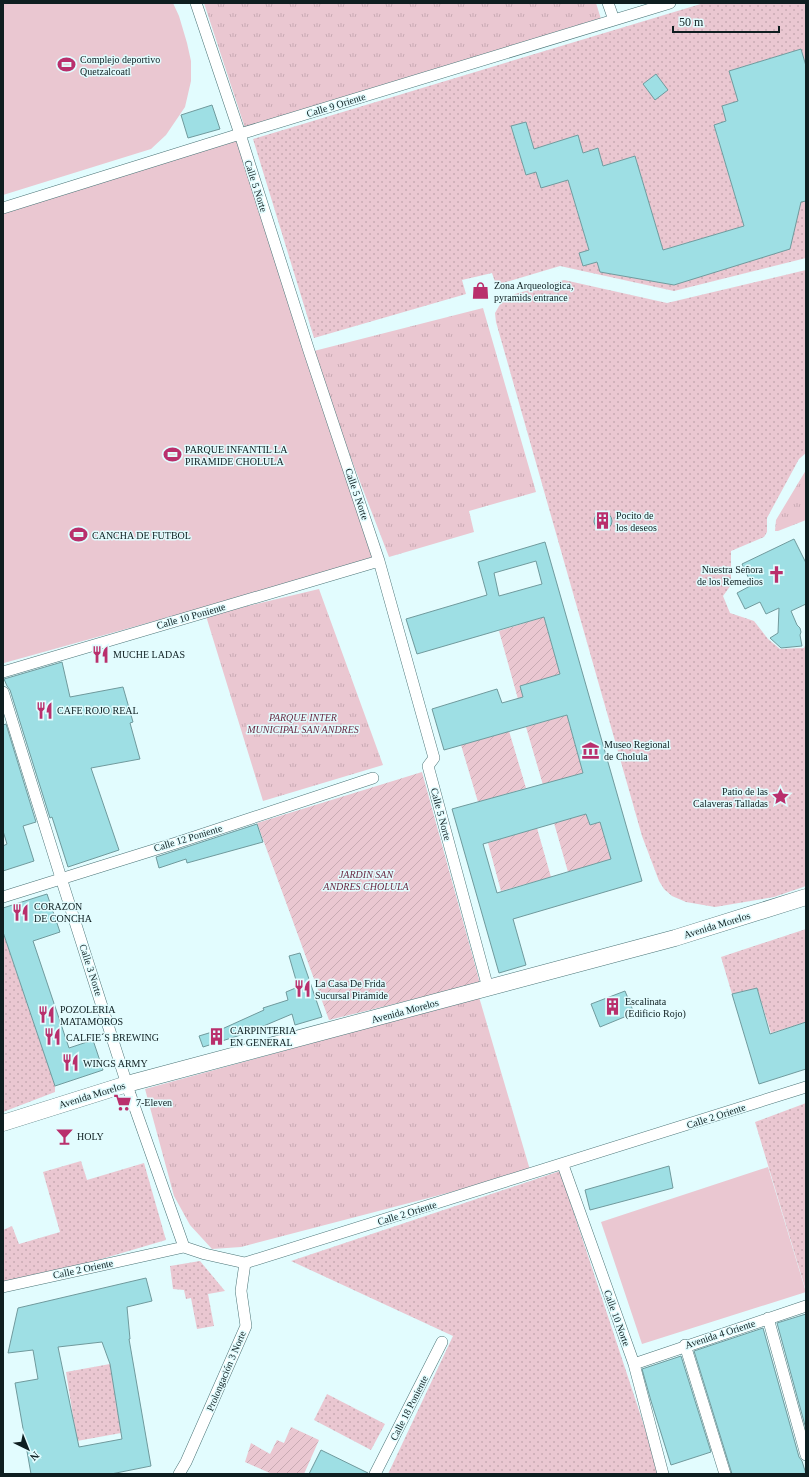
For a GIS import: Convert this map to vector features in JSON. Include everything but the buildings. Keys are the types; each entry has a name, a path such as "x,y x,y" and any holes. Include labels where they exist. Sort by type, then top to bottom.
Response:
{"main road":[{"name":"Avenida Morelos","path":"3,1123 127,1084 674,938 806,898"}],"street":[{"name":"Calle 5 Norte","path":"196,3 379,561 434,758 428,766 488,988"},
{"path":"608,3 614,20"},
{"name":"Calle 9 Oriente","path":"3,208 670,3"},
{"name":"Calle 10 Poniente","path":"3,672 379,561"},
{"name":"Calle 3 Norte","path":"3,692 127,1084 184,1246"},
{"name":"Calle 12 Poniente","path":"3,896 183,840 373,778"},
{"name":"Calle 2 Oriente","path":"3,1287 184,1246 205,1254 245,1263 563,1165 806,1087"},
{"name":"Calle 10 Norte","path":"563,1165 634,1364 663,1474"},
{"name":"Prolongación 3 Norte","path":"179,1474 186,1462 246,1326 241,1291 245,1263"},
{"name":"Avenida 4 Oriente","path":"634,1364 685,1345 806,1306"},
{"path":"768,1318 806,1455"},
{"name":"Calle 18 Poniente","path":"375,1474 442,1342"},
{"path":"685,1345 725,1474"}],"green space":[{"name":"Complejo deportivo Quetzalcoatl","path":"3,3 173,3 179,16 187,43 191,61 191,81 185,107 166,135 151,149 3,195"},
{"path":"204,3 596,3 601,19 245,128"},
{"path":"704,3 806,3 806,66 801,49 729,71 738,101 722,106 726,121 714,126 744,226 663,250 635,156 603,166 598,148 583,153 578,135 534,149 526,122 511,127 526,175 536,172 568,180 589,251 580,253 583,266 597,262 600,272 674,285 801,202 806,201 806,258 674,291 560,266 496,285 492,273 462,280 466,294 314,338 253,139"},
{"name":"PARQUE INFANTIL LA PIRAMIDE CHOLULA","path":"239,136 374,560 4,663 3,210"},
{"path":"806,270 806,453 799,459 767,518 767,532 764,537 731,551 731,585 723,596 730,613 754,621 768,639 780,649 804,648 806,643 806,886 774,897 715,907 686,902 672,896 664,889 659,881 642,836 496,322 495,313 502,301 515,294 564,280 667,303"},
{"path":"483,308 536,492 469,511 474,532 389,557 310,352"},
{"path":"806,470 806,520 775,531 776,520"},
{"name":"PARQUE INTER MUNICIPAL SAN ANDRES","path":"319,589 383,765 263,801 206,616"},
{"path":"544,617 560,674 520,686 523,697 518,699 499,631"},
{"path":"567,715 583,773 543,785 526,727"},
{"path":"509,731 526,788 478,802 461,745"},
{"name":"JARDIN SAN ANDRES CHOLULA","path":"422,772 480,983 329,1020 257,823"},
{"path":"586,814 590,825 600,822 611,859 568,872 554,823"},
{"path":"537,828 551,877 501,891 488,843"},
{"path":"806,929 806,1022 771,1033 757,988 732,994 721,957"},
{"path":"3,932 55,1086 55,1092 3,1112"},
{"path":"479,997 530,1170 241,1247 212,1249 190,1225 174,1196 145,1089"},
{"path":"806,1103 806,1291 755,1122"},
{"path":"81,1161 87,1180 144,1163 166,1240 3,1288 3,1230 12,1226 19,1244 60,1232 43,1172"},
{"path":"768,1167 806,1292 642,1344 601,1222"},
{"path":"560,1171 660,1474 388,1474 453,1336 291,1261"},
{"path":"200,1261 225,1291 208,1294 214,1326 197,1329 191,1298 186,1299 184,1290 173,1289 170,1266"},
{"path":"110,1364 121,1433 77,1441 66,1372"},
{"path":"327,1394 385,1424 371,1450 314,1420"},
{"path":"291,1427 319,1440 304,1474 272,1474 245,1462 251,1443 270,1454 277,1440 284,1443"}],"place":[{"name":"Complejo deportivo Quetzalcoatl","path":"67,65"},
{"name":"Zona Arqueologica, pyramids entrance","path":"481,291"},
{"name":"PARQUE INFANTIL LA PIRAMIDE CHOLULA","path":"172,455"},
{"name":"Pocito de los deseos","path":"603,521"},
{"name":"CANCHA DE FUTBOL","path":"79,535"},
{"name":"Nuestra Señora de los Remedios","path":"776,575"},
{"name":"MUCHE LADAS","path":"100,654"},
{"name":"CAFE ROJO REAL","path":"44,710"},
{"name":"Museo Regional de Cholula","path":"591,750"},
{"name":"Patio de las Calaveras Talladas","path":"781,797"},
{"name":"CORAZON DE CONCHA","path":"21,912"},
{"name":"La Casa De Frida Sucursal Pirámide","path":"302,989"},
{"name":"Escalinata (Edificio Rojo)","path":"612,1007"},
{"name":"POZOLERIA MATAMOROS","path":"47,1015"},
{"name":"CARPINTERIA EN GENERAL","path":"217,1036"},
{"name":"CALFIE´S BREWING","path":"53,1037"},
{"name":"WINGS ARMY","path":"70,1063"},
{"name":"7-Eleven","path":"123,1102"},
{"name":"HOLY","path":"64,1136"}]}
